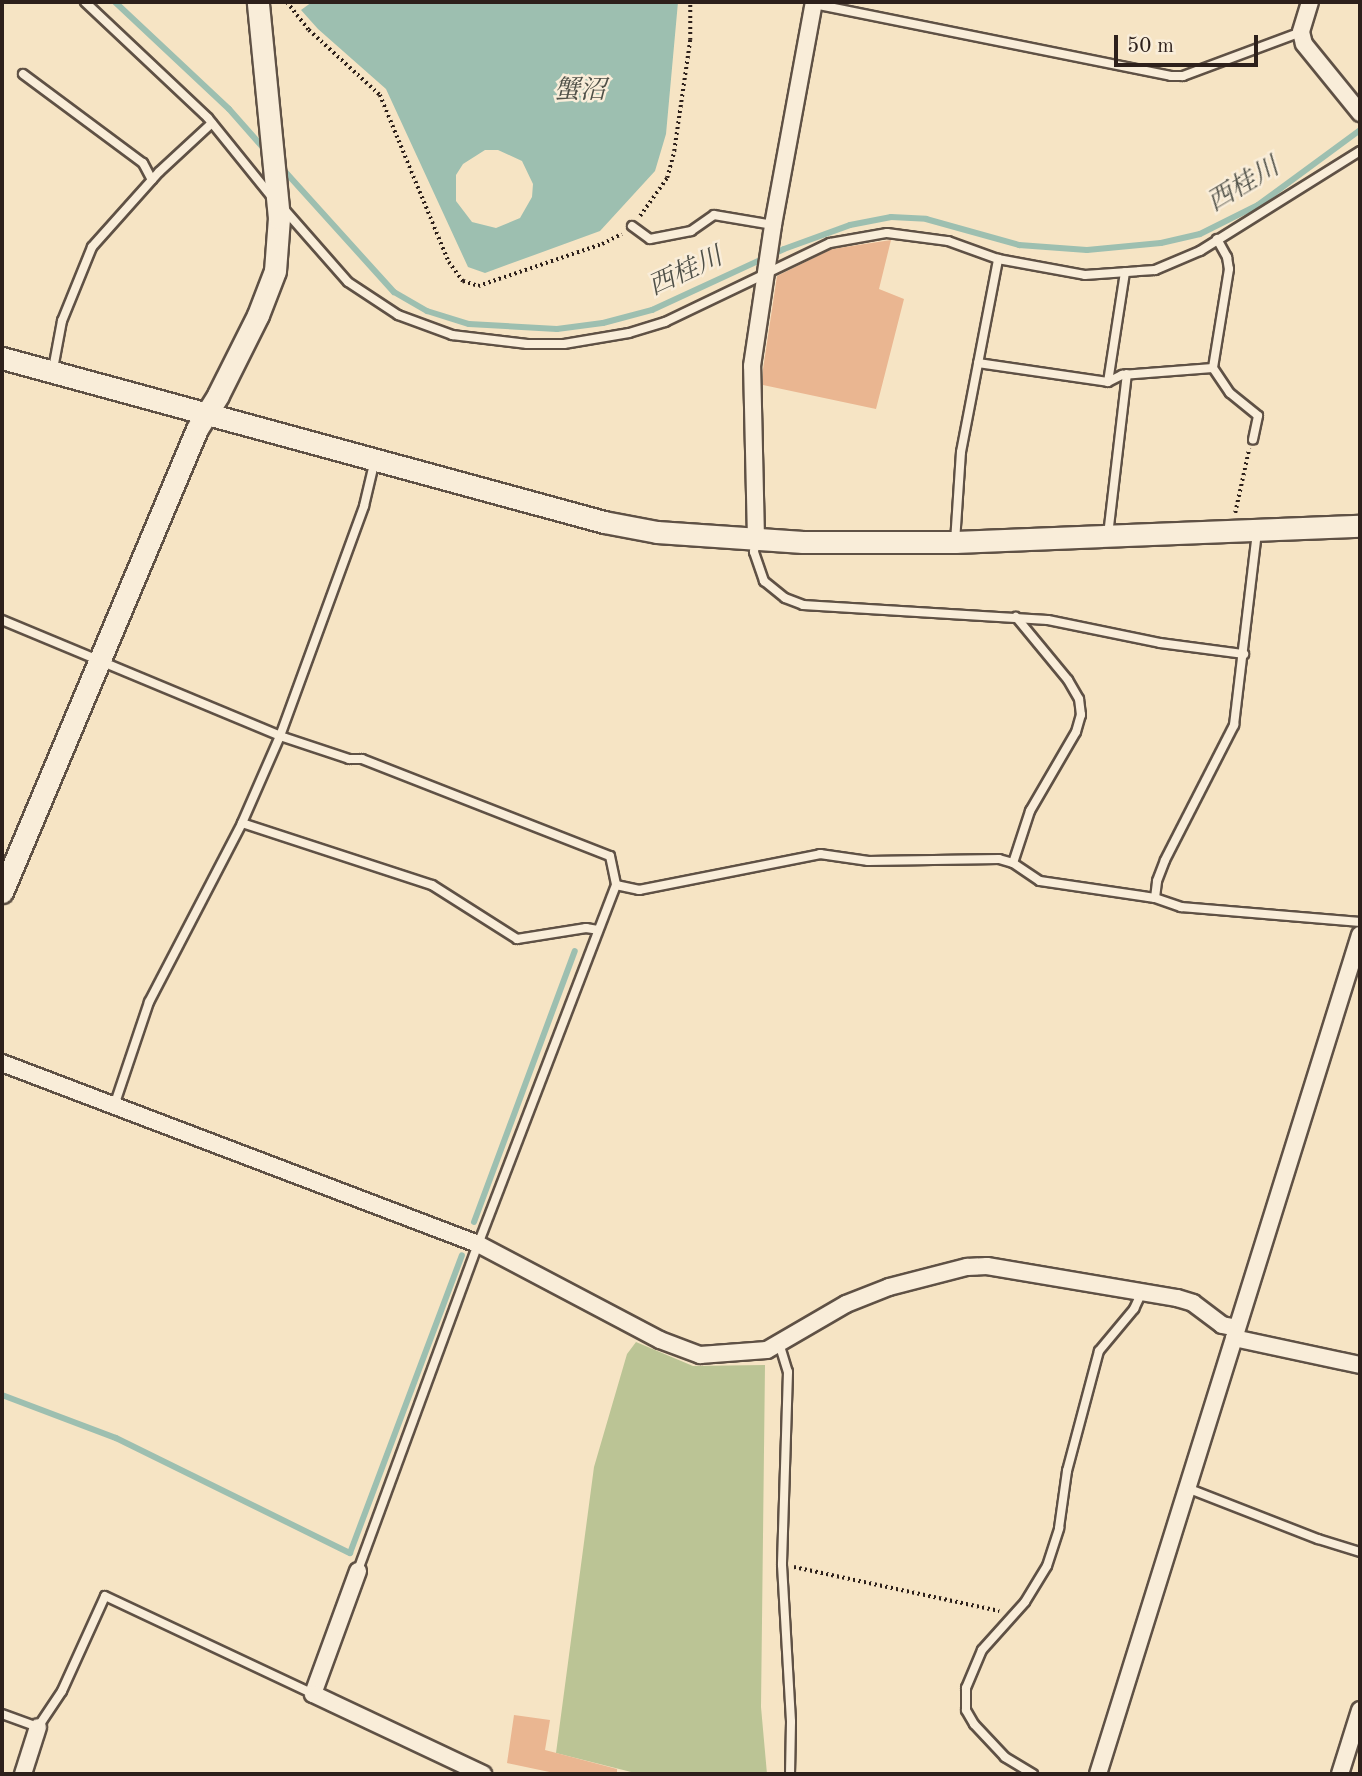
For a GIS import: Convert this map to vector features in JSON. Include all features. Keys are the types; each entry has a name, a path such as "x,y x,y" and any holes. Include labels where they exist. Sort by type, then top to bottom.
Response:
{"street":[{"path":"2,892 207,412 230,372 271,283 278,248 276,197 258,2"},
{"path":"1310,2 1301,32 1304,44 1358,110"},
{"path":"756,539 751,385 773,229 814,3"},
{"path":"2,358 604,522 657,531 756,539 955,542 1360,526"},
{"path":"1098,1774 1235,1333 1356,969 1360,935"},
{"path":"2,1063 478,1244 688,1353 717,1356 754,1353 779,1343 821,1316 889,1287 967,1267 987,1266 1193,1303 1213,1321 1235,1333 1360,1365"},
{"path":"358,1571 313,1694 456,1769 483,1774"},
{"path":"1340,1774 1360,1710"},
{"path":"23,1774 38,1727"}],"lane":[{"path":"85,2 212,123 348,282 380,305 426,328 481,340 564,344 629,332 664,322 830,243 887,233 948,241 998,258 1085,275 1155,270 1200,251 1360,150"},
{"path":"814,3 1171,76 1183,76 1301,32"},
{"path":"23,74 143,163 152,180"},
{"path":"52,372 62,321 83,263 103,233 152,180 212,123"},
{"path":"632,226 638,233 650,239 691,231 714,215 773,229"},
{"path":"1217,239 1227,257 1229,270 1213,368 1230,393 1258,416 1253,439"},
{"path":"955,542 961,452 998,258"},
{"path":"1108,382 1125,272"},
{"path":"978,363 1108,382 1127,374 1213,368"},
{"path":"1107,538 1127,374"},
{"path":"114,1106 149,1002 242,823 280,736 360,517 375,460"},
{"path":"1155,898 1157,881 1165,860 1234,725 1257,529"},
{"path":"756,539 754,552 764,581 785,598 803,605 1048,620 1160,643 1244,654"},
{"path":"1013,863 1030,811 1076,732 1081,715 1079,699 1068,680 1016,617"},
{"path":"2,620 280,736 349,760 362,759 610,856 615,885 478,1244 358,1571"},
{"path":"242,823 432,885 517,939 586,928 598,930"},
{"path":"615,885 639,890 820,854 868,861 999,859 1013,863 1040,881 1155,898 1181,907 1360,922"},
{"path":"1033,1774 1017,1767 986,1739 974,1724 964,1698 969,1677 982,1650 1035,1588 1054,1546 1066,1471 1100,1351 1134,1309 1142,1292"},
{"path":"779,1343 788,1372 782,1565 791,1722 790,1774"},
{"path":"1187,1488 1318,1539 1360,1552"},
{"path":"2,1714 38,1727 62,1691 105,1596 313,1694"}],"path":[{"path":"287,2 309,30 380,95 449,262 463,281 478,286 602,244 632,226 667,178 674,151 690,40 690,2"},
{"path":"1234,515 1253,439"},
{"path":"782,1565 1003,1611 1012,1616"}],"green space":[{"path":"636,1342 693,1366 765,1365 761,1707 767,1774 639,1774 556,1753 594,1467 627,1354"}],"water":[{"name":"蟹沼","path":"312,2 678,2 666,134 655,171 600,231 485,273 468,267 386,89 318,29 301,10","holes":["485,150 498,150 522,161 533,184 532,197 520,218 496,228 472,222 456,201 456,175 463,164"]}],"building":[{"path":"891,240 879,289 904,299 876,409 763,385 777,276 832,249"},
{"path":"514,1715 550,1720 545,1750 617,1769 617,1774 559,1774 507,1763"}],"waterway":[{"name":"西桂川","path":"115,2 229,109 266,151"},
{"name":"西桂川","path":"280,166 394,292 427,311 469,324 557,329 603,323 652,310 784,249 850,225 891,217 926,219 1019,245 1087,250 1161,243 1200,234 1258,205 1360,130"},
{"path":"474,1222 575,951"},
{"path":"2,1395 116,1438 350,1553 462,1255"}]}
